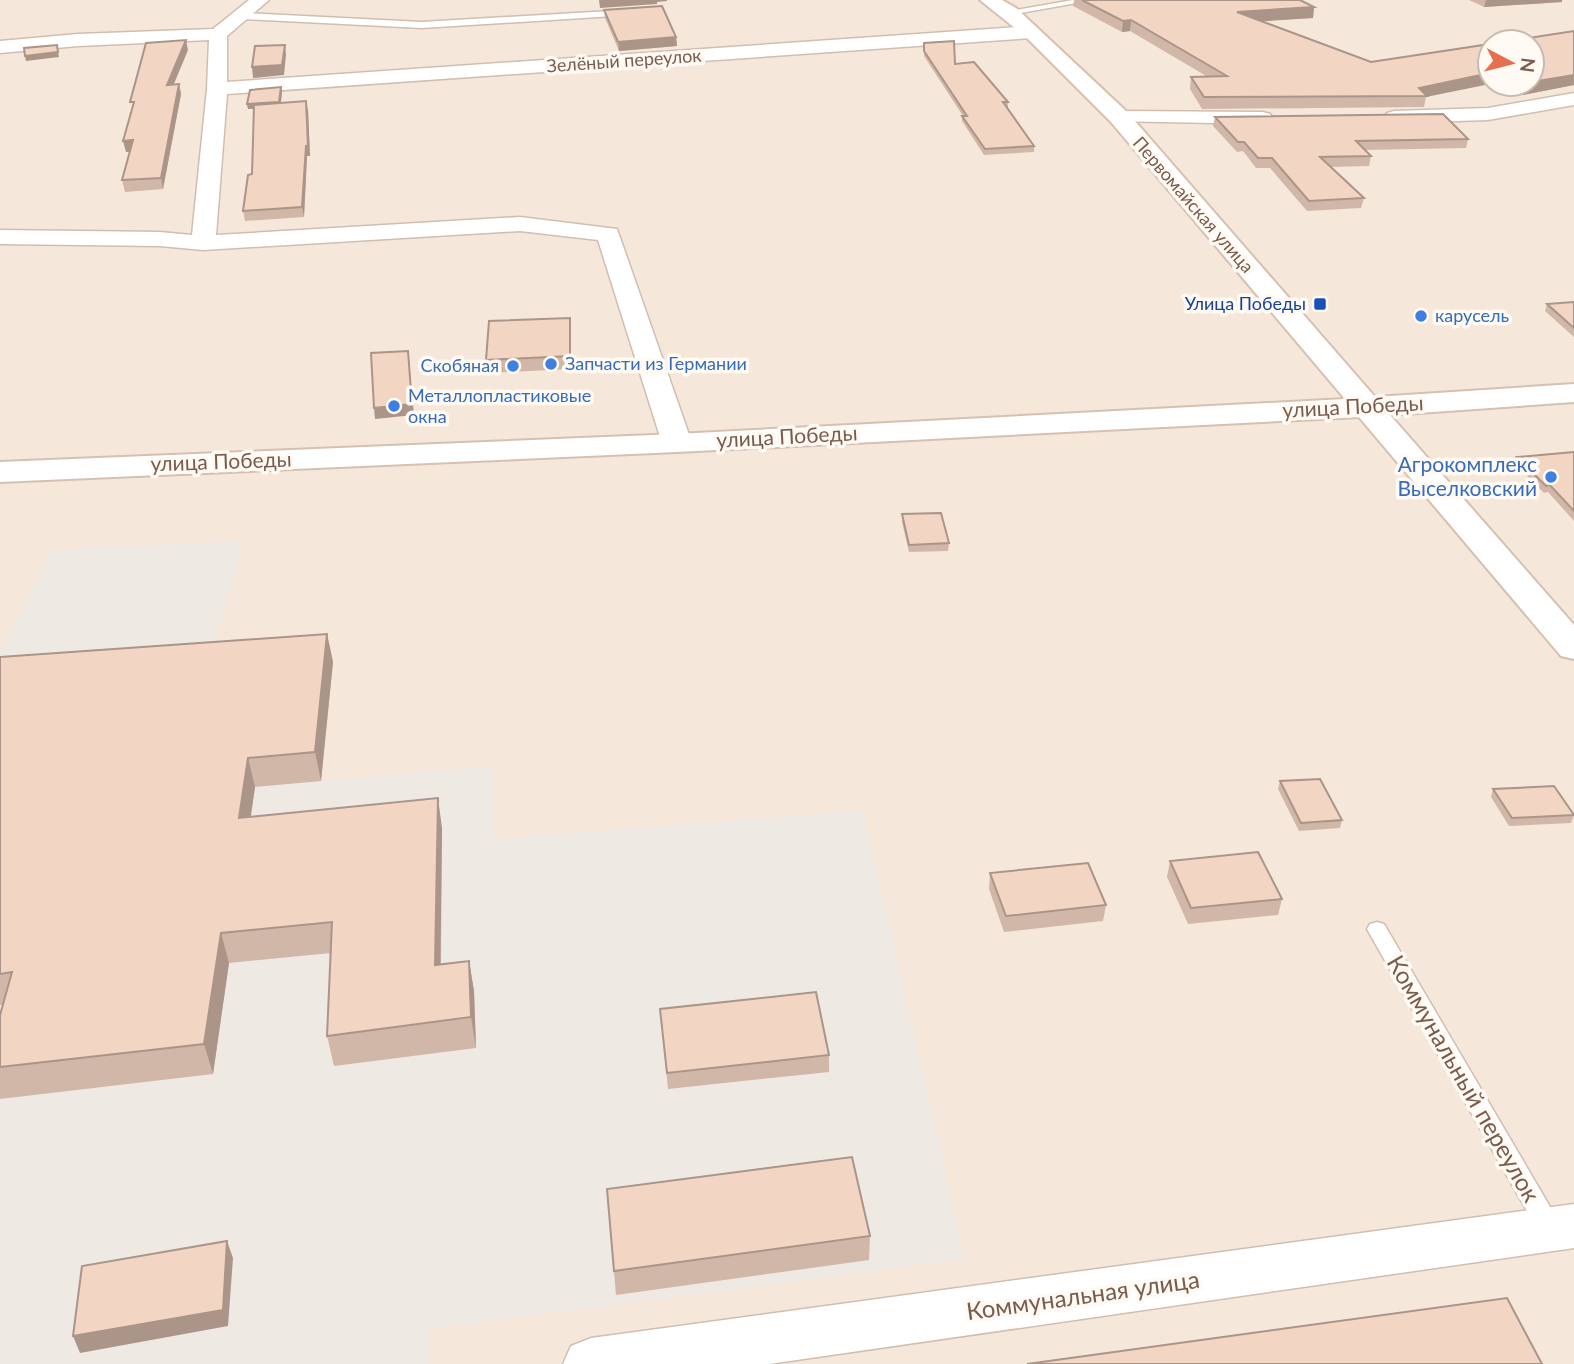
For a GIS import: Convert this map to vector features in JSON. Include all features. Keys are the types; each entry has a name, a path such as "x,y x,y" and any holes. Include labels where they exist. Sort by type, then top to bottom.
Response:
{"main road":[{"name":"Первомайская улица","path":"999,6 1032,32 1119,117 1574,648"},
{"name":"улица Победы","path":"0,472 677,443 1367,407 1574,393"}],"street":[{"path":"0,47 78,40 218,34 260,0"},
{"name":"Зелёный переулок","path":"217,89 1032,32"},
{"path":"203,243 217,89 218,34"},
{"path":"1377,117 1488,114 1574,99"},
{"path":"1119,117 1281,118"},
{"path":"0,237 160,239 203,243 520,223 608,234 677,443"},
{"name":"Коммунальная улица","path":"591,1364 740,1354 1562,1228"}],"lane":[{"path":"999,6 1090,0"},
{"path":"243,16 422,25 632,12"},
{"name":"Коммунальный переулок","path":"1377,929 1562,1228"}],"shaded area":[{"path":"0,0 1574,0 1574,1364 0,1364"},
{"path":"243,541 209,664 333,655 322,781 492,766 493,839 863,810 965,1259 428,1329 428,1364 0,1364 0,653 50,550"}],"building":[{"path":"1082,0 1300,0 1314,7 1237,12 1371,62 1476,46 1476,76 1419,88 1427,96 1204,97 1191,77 1227,76 1131,20 1123,21"},
{"path":"662,6 676,37 618,42 604,10"},
{"path":"1574,31 1574,75 1546,80 1546,35"},
{"path":"186,40 167,85 179,84 161,178 122,180 133,140 123,141 146,43"},
{"path":"954,41 955,64 974,62 1008,102 1003,102 1034,146 985,149 962,116 967,116 924,51 924,43"},
{"path":"57,45 58,52 25,56 24,48"},
{"path":"285,45 282,65 252,67 255,46"},
{"path":"281,87 279,102 247,104 250,90"},
{"path":"306,101 308,146 302,207 243,211 248,175 252,174 254,105"},
{"path":"1443,114 1468,139 1356,141 1371,156 1320,157 1364,198 1309,201 1272,158 1258,158 1244,142 1238,142 1215,117"},
{"path":"1574,302 1574,328 1547,304"},
{"path":"570,318 570,356 486,360 489,321"},
{"path":"408,351 412,404 374,408 371,353"},
{"name":"Агрокомплекс Выселковский","path":"1574,452 1574,511 1550,485 1546,486 1517,457"},
{"path":"941,513 949,543 909,545 902,514"},
{"path":"327,634 315,752 248,758 239,818 438,798 435,965 469,961 471,1017 327,1036 332,922 221,933 204,1044 0,1067 0,1015 12,972 0,974 0,657"},
{"path":"1320,779 1342,820 1301,823 1280,781"},
{"path":"1554,786 1574,815 1512,818 1493,789"},
{"path":"1258,852 1282,899 1191,908 1170,861"},
{"path":"1088,863 1106,905 1006,916 990,873"},
{"path":"816,992 829,1055 667,1073 660,1009"},
{"path":"852,1157 870,1236 614,1271 607,1189"},
{"path":"227,1241 223,1310 73,1336 82,1266"},
{"path":"1507,1298 1542,1364 1027,1364"}],"place":[{"name":"Улица Победы","path":"1320,304"},
{"name":"карусель","path":"1421,316"},
{"name":"Запчасти из Германии","path":"551,364"},
{"name":"Скобяная","path":"513,366"},
{"name":"Металлопластиковые окна","path":"394,406"},
{"name":"Агрокомплекс Выселковский","path":"1551,477"}]}
